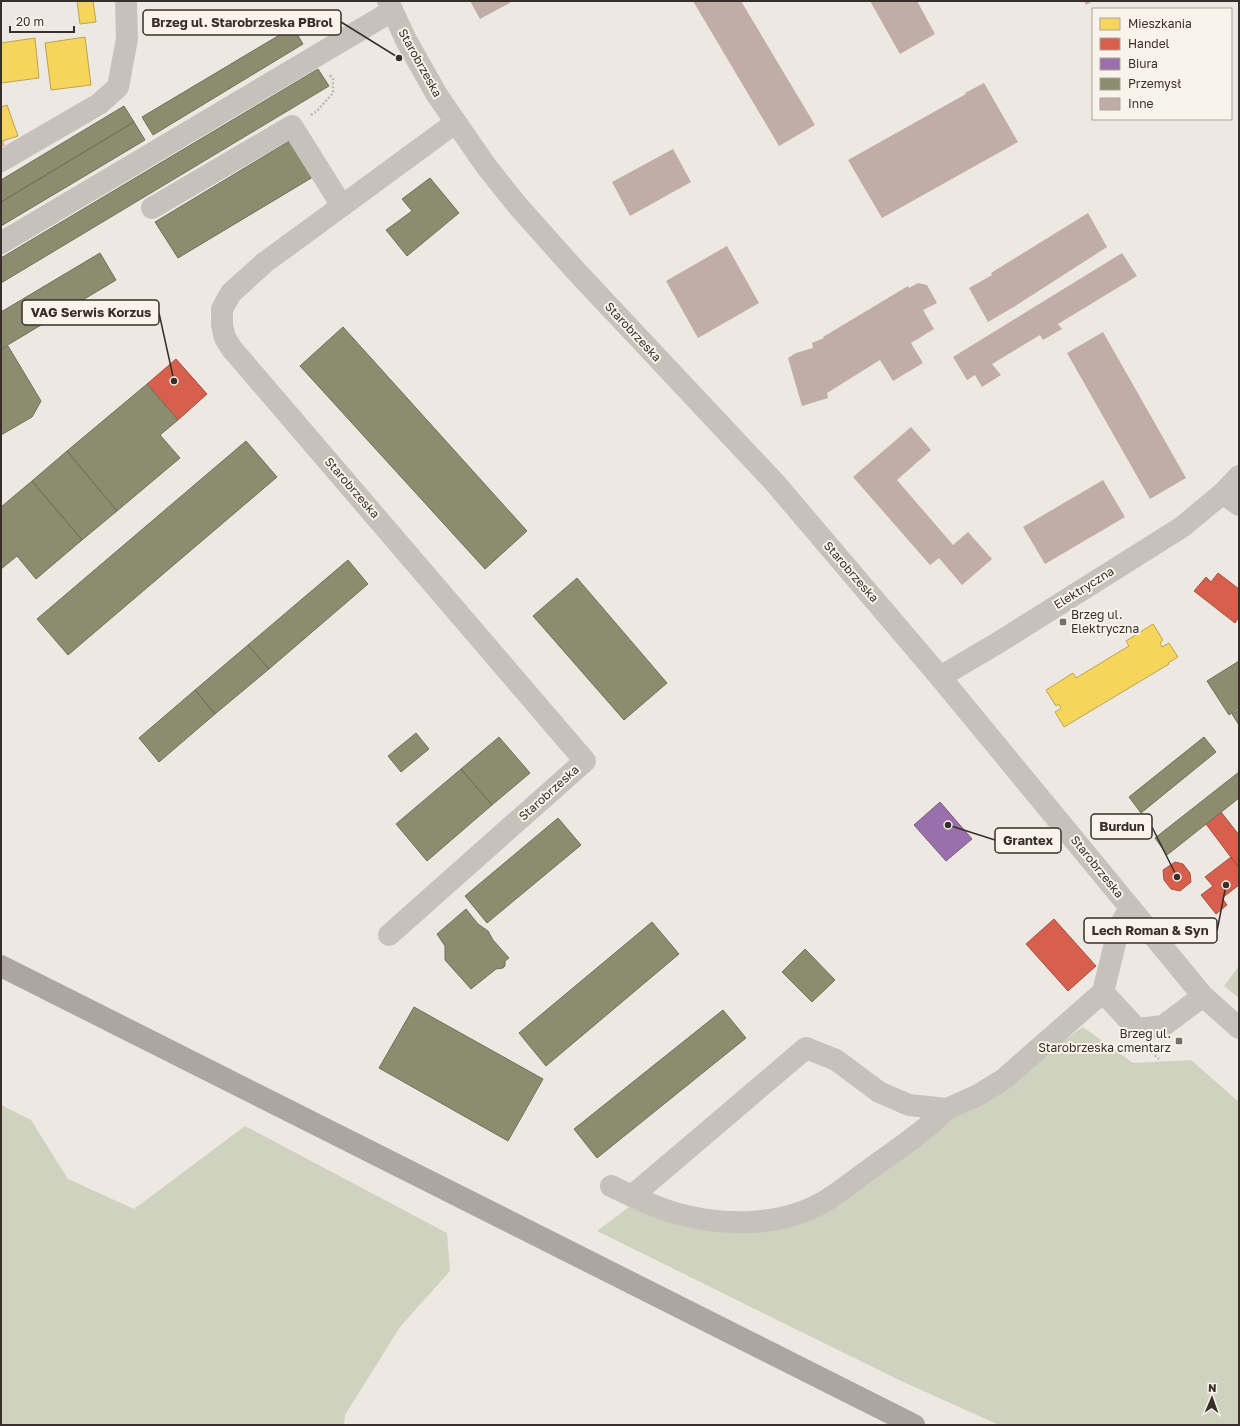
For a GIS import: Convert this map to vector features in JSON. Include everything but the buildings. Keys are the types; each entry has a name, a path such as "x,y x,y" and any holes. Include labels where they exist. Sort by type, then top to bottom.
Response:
{"main road":[{"path":"1,966 914,1425"}],"street":[{"path":"1,162 99,104 118,87 127,39 126,1"},
{"path":"1,243 316,57 390,6"},
{"name":"Starobrzeska","path":"390,6 406,40 437,95 455,123 486,166 533,223 575,270 775,483 940,677 1203,996 1239,1028"},
{"name":"Starobrzeska","path":"389,935 585,761 232,349 225,338 222,324 222,309 231,293 264,263 455,123"},
{"path":"152,208 292,126 342,206"},
{"name":"Elektryczna","path":"940,677 1001,641 1182,527 1231,499 1239,476"},
{"path":"611,1186 675,1213 714,1221 756,1222 792,1216 821,1204 930,1126 947,1109 978,1095 1004,1079 1103,992 1119,927 1130,908"},
{"path":"1103,992 1138,1029 1164,1026 1203,996"},
{"path":"632,1196 806,1048 836,1060 879,1092 910,1105 947,1109"}],"path":[{"path":"292,126 317,111 333,93 333,79 316,57"}],"green space":[{"path":"1239,966 1239,998 1224,986"},
{"path":"1083,1027 1133,1063 1191,1060 1239,1102 1239,1425 999,1425 899,1380 597,1231 633,1204 778,1225 928,1135"},
{"path":"1,1105 31,1120 68,1179 134,1209 245,1126 447,1233 450,1271 400,1327 345,1415 344,1425 1,1425"}],"place":[{"name":"Brzeg ul. Starobrzeska PBrol","path":"399,58"},
{"name":"VAG Serwis Korzus","path":"174,381"},
{"name":"Brzeg ul. Elektryczna","path":"1063,622"},
{"name":"Grantex","path":"948,825"},
{"name":"Burdun","path":"1177,877"},
{"name":"Lech Roman & Syn","path":"1226,885"},
{"name":"Brzeg ul. Starobrzeska cmentarz","path":"1179,1041"}]}
